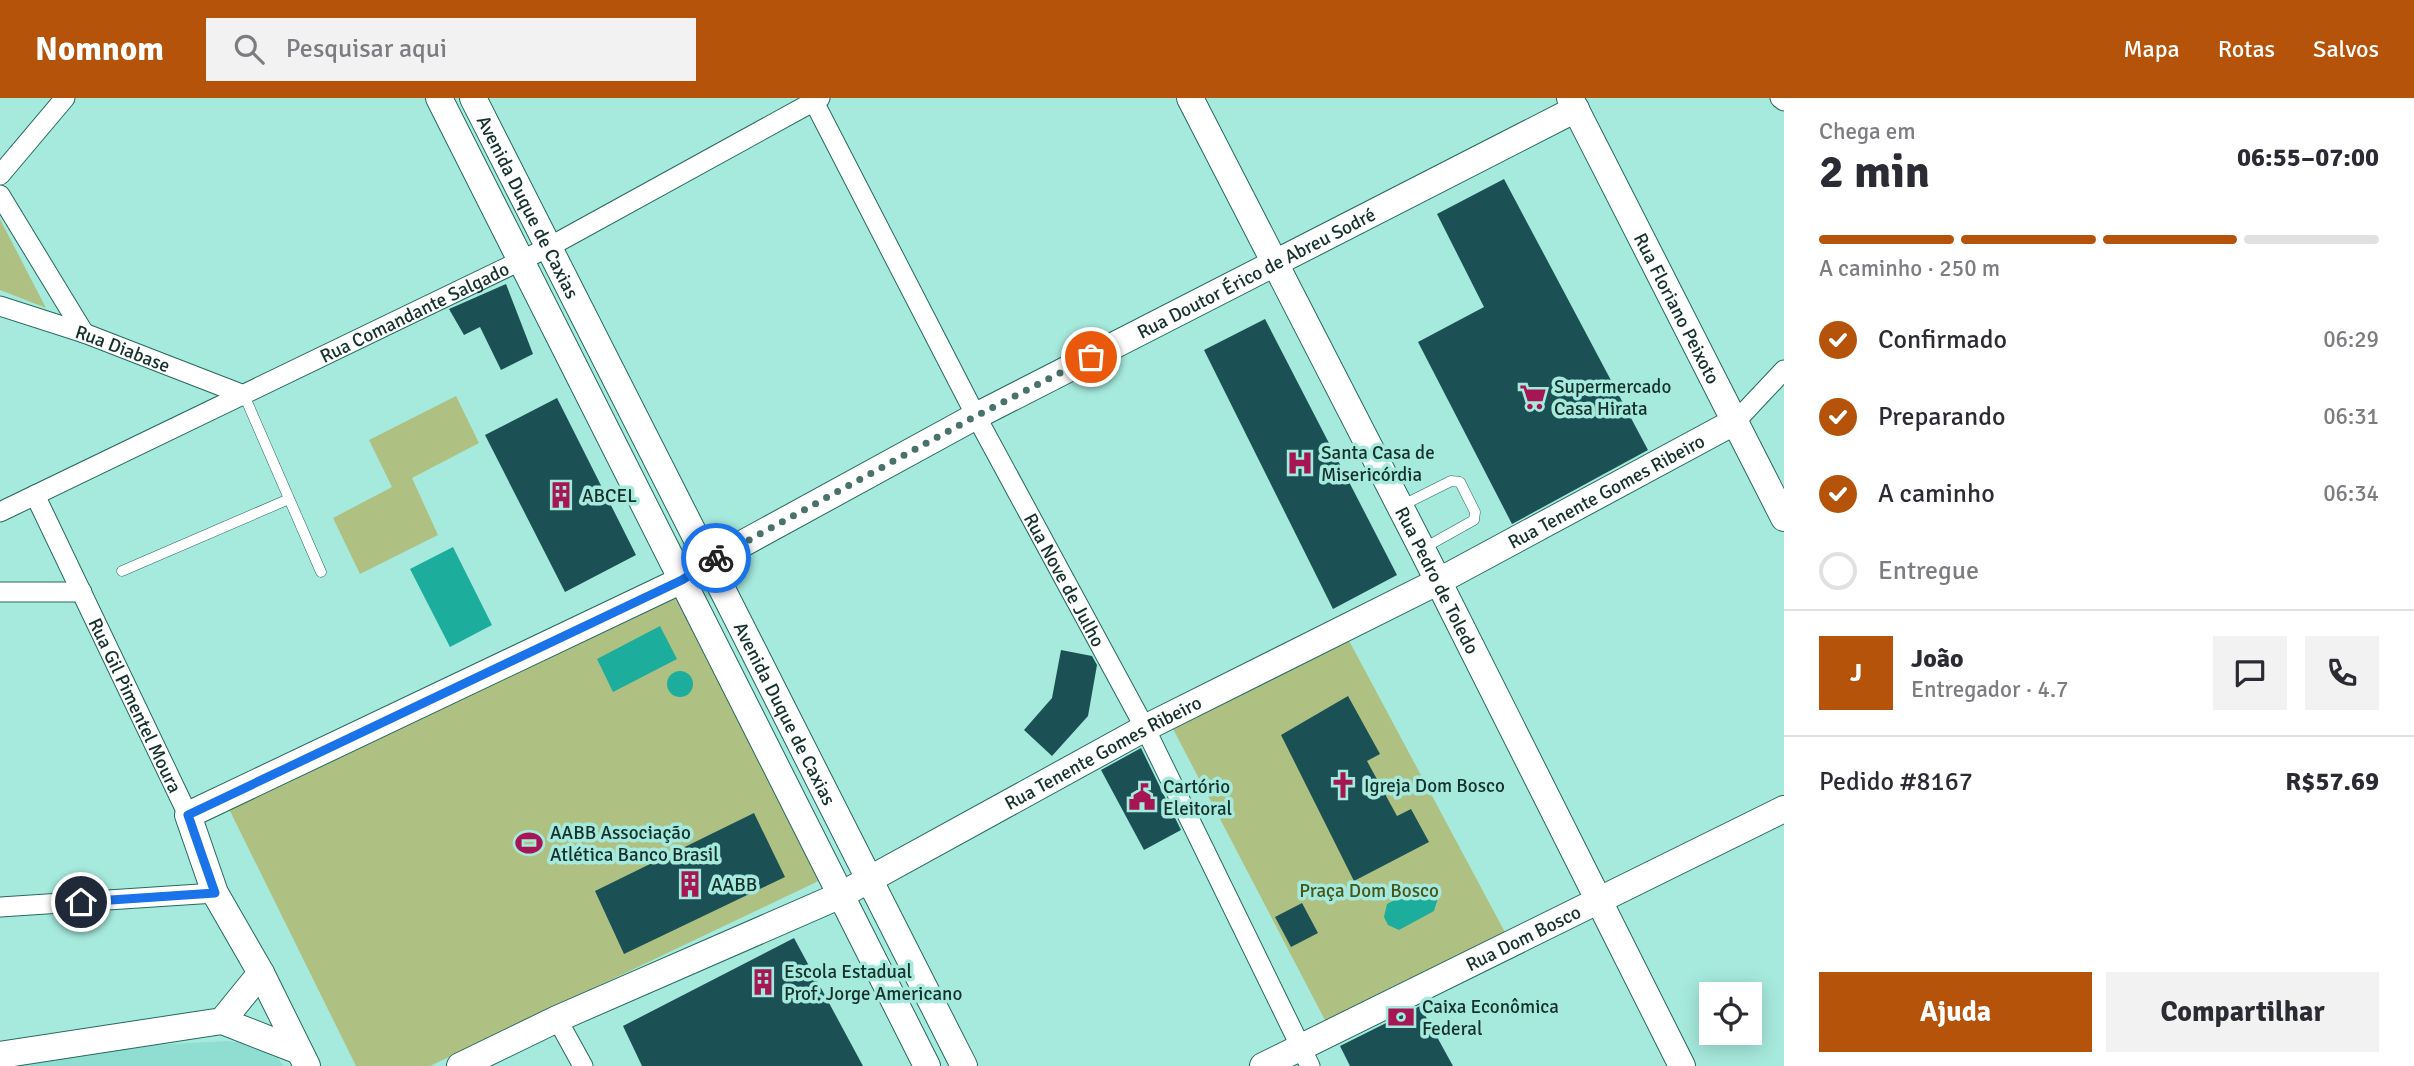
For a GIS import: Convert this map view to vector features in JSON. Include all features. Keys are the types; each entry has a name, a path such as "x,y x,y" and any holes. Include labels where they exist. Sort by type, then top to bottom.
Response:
{"main road":[{"name":"Avenida Duque de Caxias","path":"439,98 927,1066"},
{"name":"Avenida Duque de Caxias","path":"473,98 964,1066"},
{"name":"Rua Pedro de Toledo","path":"1191,98 1401,506 1682,1066"},
{"name":"Rua Doutor Érico de Abreu Sodré","path":"188,815 682,580 709,562 976,416 1277,263 1578,102"},
{"name":"Rua Floriano Peixoto","path":"1578,102 1784,518"},
{"name":"Rua Tenente Gomes Ribeiro","path":"460,1066 557,1018 841,895 1145,728 1439,581 1736,421"},
{"name":"Rua Dom Bosco","path":"1263,1066 1306,1056 1598,899 1784,809"},
{"name":"Rua Gil Pimentel Moura","path":"188,815 215,893 261,973 303,1059"},
{"path":"222,1021 261,973"},
{"path":"0,1055 222,1021 303,1059"}],"street":[{"path":"0,175 65,98"},
{"name":"Rua Comandante Salgado","path":"0,512 549,247 816,99"},
{"name":"Rua Nove de Julho","path":"816,99 976,416 1145,728 1306,1056"},
{"path":"0,195 84,333"},
{"name":"Rua Diabase","path":"0,306 84,333 244,395"},
{"path":"1736,421 1784,370"},
{"name":"Rua Gil Pimentel Moura","path":"35,495 188,815"},
{"path":"0,592 82,592"},
{"path":"0,907 215,893"},
{"path":"557,1018 583,1066"}],"lane":[{"path":"244,395 320,572"},
{"path":"1401,506 1451,481 1460,482 1475,512 1474,520 1422,548"},
{"path":"122,571 289,499"}],"shaded area":[{"path":"453,547 492,625 450,647 410,569"},
{"path":"660,626 677,659 613,692 597,659"},
{"path":"680,671 689,675 693,684 689,693 680,697 671,693 667,684 671,675"},
{"path":"1421,886 1434,890 1438,898 1434,911 1399,930 1388,925 1384,917 1387,904"},
{"path":"227,1041 257,1045 276,1054 283,1066 4,1066 4,1053"}],"green space":[{"path":"0,219 46,308 0,290"},
{"path":"456,396 479,443 412,478 438,535 360,574 333,518 392,487 369,440"},
{"name":"AABB Associação Atlética Banco Brasil","path":"682,584 829,876 430,1066 356,1066 229,809"},
{"name":"Praça Dom Bosco","path":"1346,635 1507,936 1327,1024 1171,725"}],"building":[{"name":"Supermercado Casa Hirata","path":"1504,179 1648,450 1512,524 1418,342 1484,307 1437,214"},
{"path":"506,284 533,354 501,370 480,327 464,335 449,309"},
{"name":"Santa Casa de Misericórdia","path":"1265,319 1397,575 1333,609 1204,350"},
{"name":"ABCEL","path":"557,398 636,555 565,592 485,435"},
{"path":"1061,650 1092,656 1097,665 1088,716 1052,756 1024,730 1052,698"},
{"name":"Igreja Dom Bosco","path":"1348,696 1380,754 1367,761 1397,816 1411,809 1429,842 1354,881 1281,735"},
{"name":"Cartório Eleitoral","path":"1141,748 1181,830 1144,850 1101,770"},
{"name":"AABB","path":"754,813 785,877 624,954 595,891"},
{"path":"1302,903 1318,933 1291,947 1275,917"},
{"name":"Escola Estadual Prof. Jorge Americano","path":"794,938 863,1066 642,1066 623,1026"},
{"name":"Caixa Econômica Federal","path":"1420,1006 1453,1066 1350,1066 1340,1046"}],"way so far":[{"path":"716,558 976,416 1091,357"}],"place":[{"name":"Supermercado Casa Hirata","path":"1533,397"},
{"name":"Santa Casa de Misericórdia","path":"1300,463"},
{"name":"ABCEL","path":"561,495"},
{"name":"Igreja Dom Bosco","path":"1343,785"},
{"name":"Cartório Eleitoral","path":"1142,797"},
{"name":"AABB Associação Atlética Banco Brasil","path":"529,843"},
{"name":"AABB","path":"690,884"},
{"name":"Escola Estadual Prof. Jorge Americano","path":"763,982"},
{"name":"Caixa Econômica Federal","path":"1401,1017"}],"route":[{"path":"81,902 215,893 188,815 682,580 716,558"}]}
